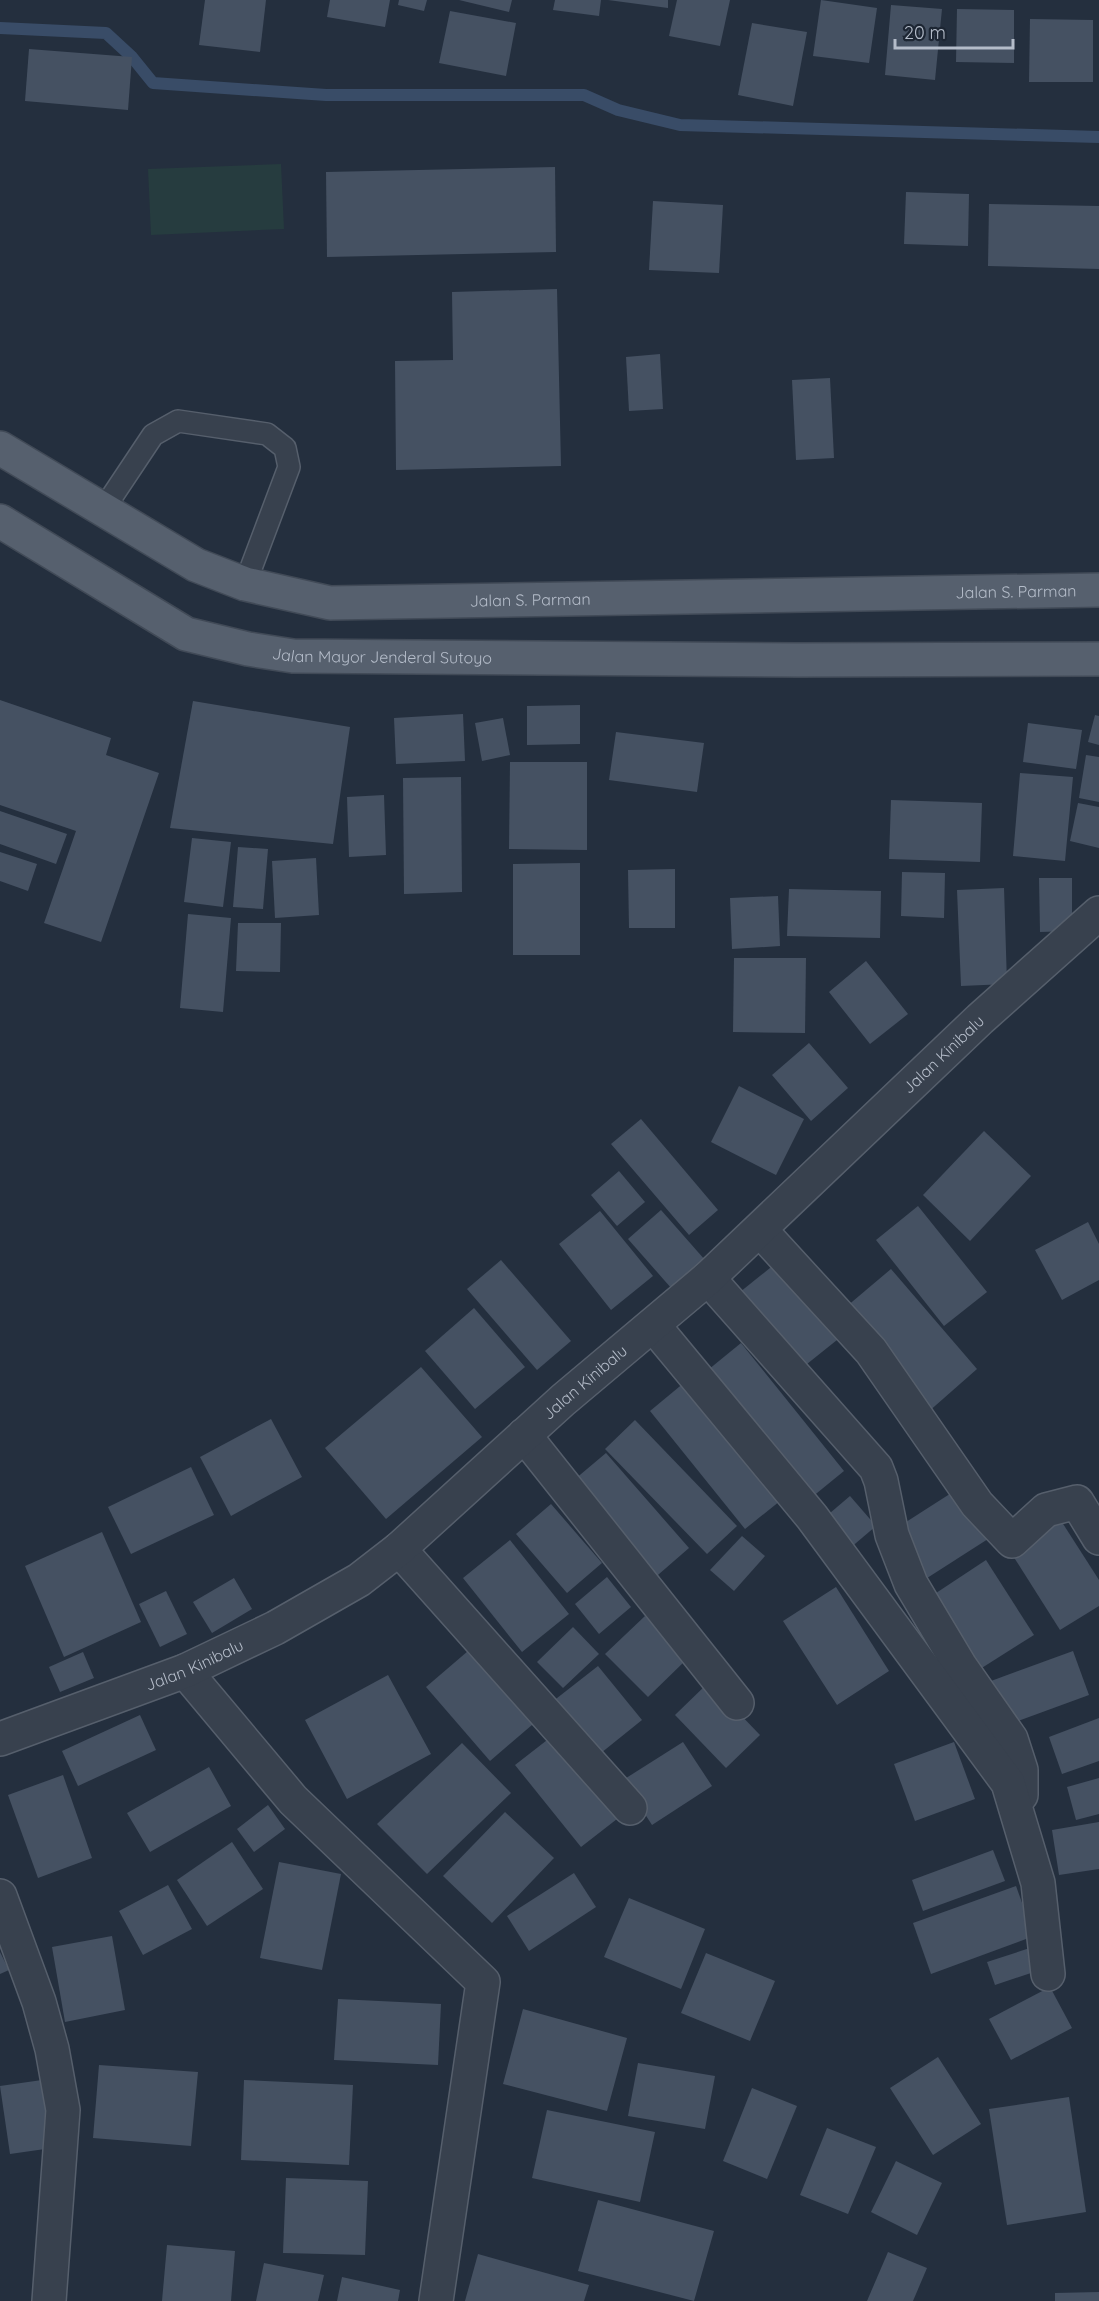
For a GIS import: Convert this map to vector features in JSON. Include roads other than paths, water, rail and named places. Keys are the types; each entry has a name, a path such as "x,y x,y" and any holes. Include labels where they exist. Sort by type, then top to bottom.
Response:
{"main road":[{"name":"Jalan S. Parman","path":"0,448 196,565 245,584 330,603 1099,590"},
{"name":"Jalan Mayor Jenderal Sutoyo","path":"0,521 186,634 248,649 293,656 798,660 1099,659"}],"street":[{"name":"Jalan Kinibalu","path":"0,1739 185,1671 275,1628 340,1591 399,1549 524,1435 708,1278 980,1019 1099,913"},
{"path":"760,1230 871,1351 977,1504 1012,1541 1046,1510 1077,1502 1099,1538"},
{"path":"708,1278 876,1468 892,1534 911,1584 960,1666 1011,1739 1021,1770 1021,1826"},
{"path":"653,1325 812,1516 993,1759 1008,1783 1038,1883 1048,1974"},
{"path":"524,1435 737,1703"},
{"path":"399,1549 630,1808"},
{"path":"185,1671 293,1800 483,1982 436,2301"},
{"path":"0,1896 39,2002 52,2049 63,2110 49,2301"}],"lane":[{"path":"103,510 153,435 178,421 267,434 285,448 289,467 245,584"}],"waterway":[{"path":"0,28 106,33 132,57 153,83 326,95 584,95 618,110 680,125 1099,137"}]}
